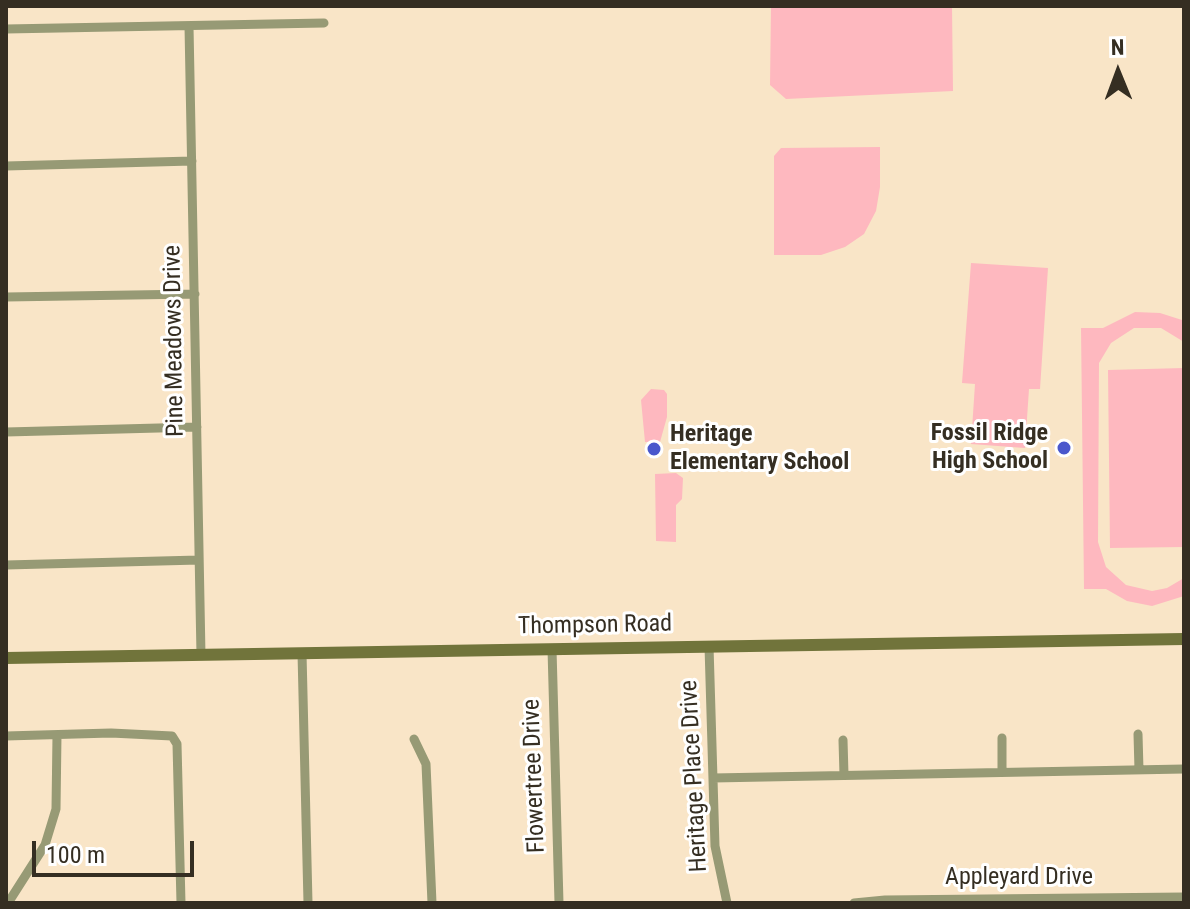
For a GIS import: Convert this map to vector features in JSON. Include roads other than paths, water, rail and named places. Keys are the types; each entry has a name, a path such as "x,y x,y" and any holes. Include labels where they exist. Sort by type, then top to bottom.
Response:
{"street":[{"path":"6,29 324,23"},
{"name":"Pine Meadows Drive","path":"189,26 201,655"},
{"path":"6,166 192,161"},
{"path":"6,297 195,294"},
{"path":"6,432 197,427"},
{"path":"6,565 199,560"},
{"name":"Thompson Road","path":"6,658 1184,639"},
{"name":"Heritage Place Drive","path":"709,646 716,860 727,903"},
{"name":"Flowertree Drive","path":"552,649 559,903"},
{"path":"302,653 308,903"},
{"path":"6,736 156,733 172,736 177,744 181,903"},
{"path":"1138,734 1139,770"},
{"path":"8,903 45,845 56,809 57,735"},
{"path":"1002,738 1002,772"},
{"path":"414,739 426,764 432,903"},
{"path":"843,740 844,775"},
{"path":"713,778 1184,769"},
{"name":"Appleyard Drive","path":"854,903 994,898 1146,901 1184,897"}],"place":[{"name":"Fossil Ridge High School","path":"1064,448"},
{"name":"Heritage Elementary School","path":"654,449"}]}
